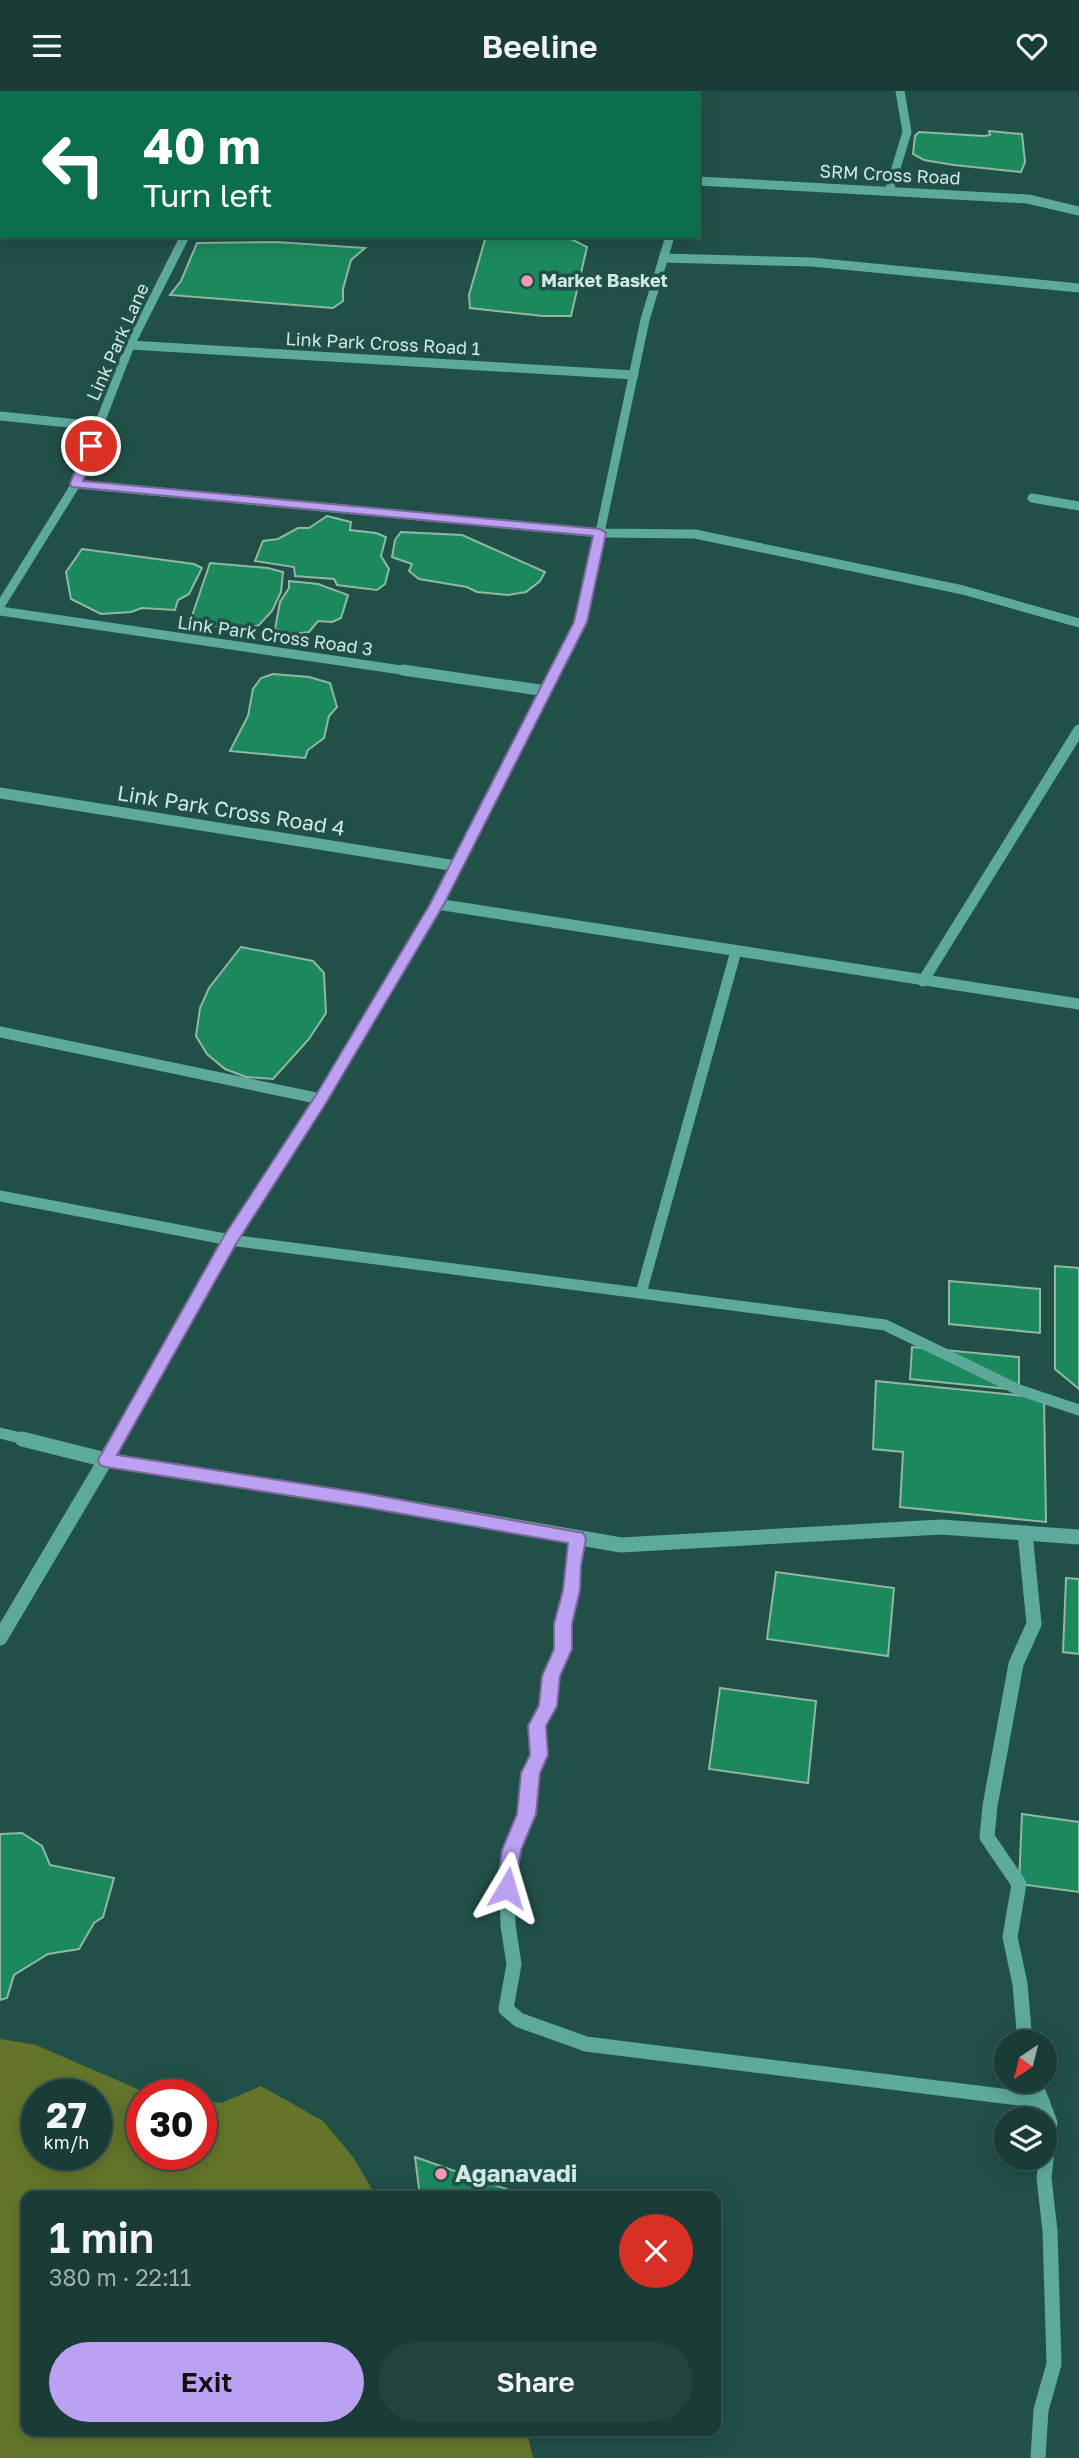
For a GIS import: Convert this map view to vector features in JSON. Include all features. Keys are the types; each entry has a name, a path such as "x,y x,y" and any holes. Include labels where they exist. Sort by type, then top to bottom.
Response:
{"street":[{"path":"889,191 907,146 908,115 900,91"},
{"name":"SRM Cross Road","path":"700,181 1028,199 1079,211"},
{"name":"Link Park Lane","path":"0,609 76,484 130,345 184,238"},
{"path":"2,1629 106,1460 230,1240 321,1099 437,904 581,622 645,320 669,238"},
{"path":"663,258 812,262 1079,288"},
{"name":"Link Park Cross Road 1","path":"130,345 634,375"},
{"path":"0,416 99,426"},
{"path":"76,484 600,533 695,534 963,590 1079,623"},
{"path":"1032,498 1079,506"},
{"name":"Link Park Cross Road 3","path":"0,609 545,691"},
{"path":"923,981 1079,730"},
{"name":"Link Park Cross Road 4","path":"0,793 456,866"},
{"path":"437,904 1079,1004"},
{"path":"640,1293 736,951"},
{"path":"0,1032 321,1099"},
{"path":"0,1196 230,1240 885,1325 1019,1390 1079,1410"},
{"path":"0,1433 106,1460 363,1500 621,1545 941,1527 1079,1537"},
{"path":"1024,2030 1020,1984 1010,1937 1019,1884 987,1837 989,1807 1016,1664 1034,1624 1026,1533"},
{"path":"577,1538 571,1590 563,1624 563,1649 551,1676 548,1706 537,1726 539,1755 530,1773 527,1814 512,1850 507,1888 508,1925 514,1963 506,2009 519,2020 586,2044 1042,2101"},
{"path":"1038,2458 1041,2410 1054,2364 1050,2231 1044,2178 1050,2123 1039,2093"}],"green space":[{"path":"0,2039 36,2045 126,2084 126,2170 217,2170 217,2103 261,2086 323,2121 353,2157 373,2191 21,2191 21,2436 528,2436 533,2458 0,2458"}],"building":[{"path":"989,131 1022,134 1025,162 1021,172 924,160 913,154 915,136 919,132 984,136 990,135"},
{"name":"Market Basket","path":"485,238 569,238 587,247 571,316 543,316 470,308 469,295"},
{"path":"276,242 365,248 351,260 343,289 343,301 333,308 170,295 181,281 197,243"},
{"path":"327,516 351,522 350,530 386,537 381,556 389,569 385,584 377,590 337,585 334,579 295,576 294,567 255,561 263,541 278,539 298,528 309,528"},
{"path":"401,532 462,535 545,572 540,581 526,592 508,595 477,592 467,587 419,579 409,571 412,564 392,557 395,540"},
{"path":"82,549 194,564 202,568 189,594 178,600 175,610 142,608 131,612 101,614 71,599 66,572"},
{"path":"210,563 268,568 283,572 281,592 272,611 259,625 243,631 190,622"},
{"path":"289,581 318,584 348,595 341,618 332,622 318,621 309,632 292,634 275,629 280,602 289,588"},
{"path":"273,674 309,677 330,683 337,707 329,716 324,738 308,750 305,758 230,751 248,716 253,689 261,678"},
{"path":"241,947 313,961 324,973 326,1013 309,1039 273,1079 246,1077 225,1069 207,1054 196,1036 200,1008 209,988"},
{"path":"1055,1266 1079,1268 1079,1389 1055,1369"},
{"path":"949,1281 1040,1289 1040,1333 949,1324"},
{"path":"912,1347 1019,1357 1019,1390 910,1379"},
{"path":"876,1381 1044,1398 1046,1522 900,1507 903,1452 873,1449"},
{"path":"776,1572 894,1588 888,1656 767,1639"},
{"path":"1066,1578 1079,1579 1079,1654 1063,1652"},
{"path":"720,1688 816,1701 808,1783 709,1769"},
{"path":"1022,1814 1079,1822 1079,1892 1019,1884"},
{"path":"22,1833 42,1846 50,1865 114,1878 103,1917 94,1923 79,1949 48,1954 14,1975 7,1998 0,2000 0,1834"},
{"name":"Aganavadi","path":"415,2157 512,2191 419,2191"}],"place":[{"name":"Market Basket","path":"527,281"},
{"name":"Aganavadi","path":"441,2174"}],"route":[{"path":"91,446 76,484 600,533 581,622 437,904 321,1099 230,1240 106,1460 363,1500 577,1538 571,1590 563,1624 563,1649 551,1676 548,1706 537,1726 539,1755 530,1773 527,1814 512,1850 507,1888"}]}
